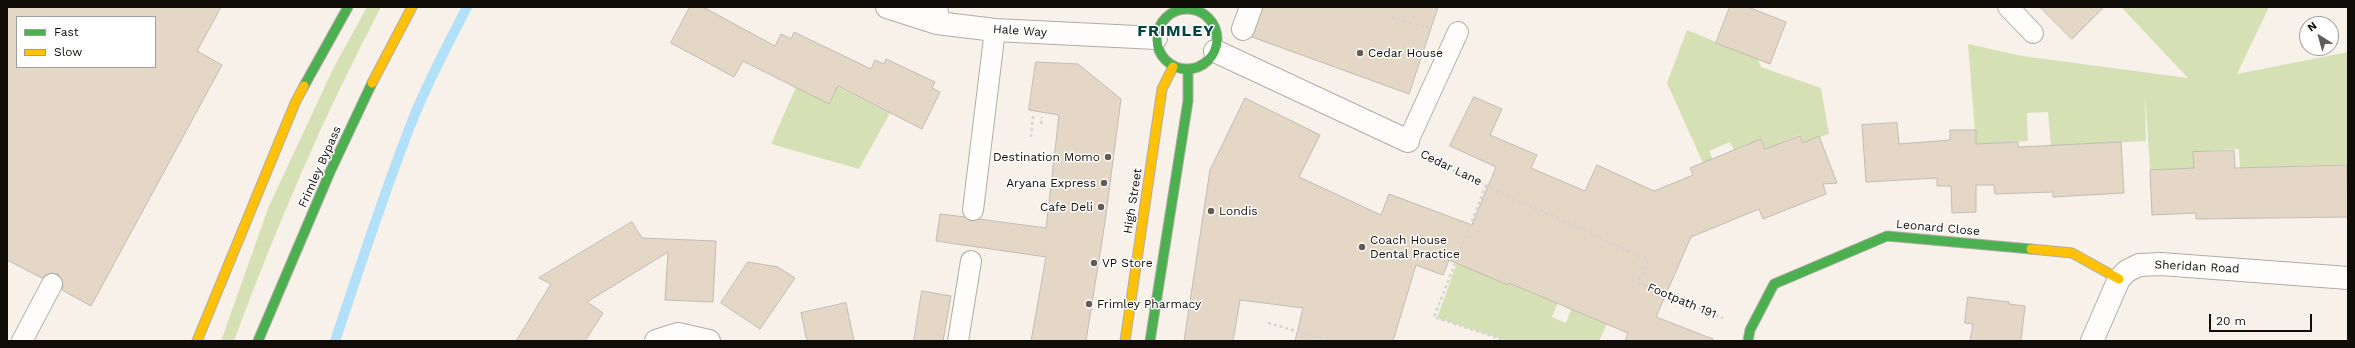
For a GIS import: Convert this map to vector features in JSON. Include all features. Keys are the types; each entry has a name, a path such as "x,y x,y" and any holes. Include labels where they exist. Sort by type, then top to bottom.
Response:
{"street":[{"path":"197,341 295,103 348,7"},
{"name":"Frimley Bypass","path":"258,341 299,242 374,78 412,7"},
{"name":"Hale Way","path":"887,7 938,15 995,30 1156,38"},
{"path":"1182,7 1205,10 1217,30 1215,51 1204,65 1188,70 1173,67 1160,55 1156,38 1163,18 1182,7"},
{"path":"1243,29 1251,7"},
{"name":"Cedar Lane","path":"1215,51 1408,141"},
{"name":"High Street","path":"1125,341 1162,89 1173,67"},
{"path":"1150,341 1188,101 1188,70"},
{"name":"Leonard Close","path":"1748,341 1750,330 1774,284 1887,236 2072,253 2119,279"},
{"name":"Sheridan Road","path":"2092,341 2119,279 2127,271 2139,265 2161,264 2348,278"},
{"path":"656,341 678,334 709,341"}],"lane":[{"path":"2008,7 2033,33"},
{"path":"973,210 995,30"},
{"path":"1408,141 1458,32"},
{"path":"958,341 971,261"},
{"path":"22,341 52,284"}],"path":[{"path":"1392,16 1431,29"},
{"path":"1031,137 1033,116"},
{"path":"1041,124 1042,117"},
{"name":"Cedar Lane","path":"1408,141 1420,155 1648,260"},
{"path":"1486,186 1434,317 1506,341"},
{"name":"Footpath 191","path":"1648,260 1638,283 1727,320"},
{"path":"1268,323 1332,341"}],"green space":[{"path":"367,7 381,7 340,89 302,172 250,298 234,341 221,341 269,206 334,67"},
{"path":"2121,7 2269,7 2237,74 2328,56 2339,56 2339,54 2348,52 2348,164 2240,168 2239,149 2193,152 2194,168 2150,170 2145,91 2146,141 2051,146 2048,112 2027,113 2028,141 1976,144 1968,44 2022,56 2188,78"},
{"path":"1687,30 1758,59 1761,67 1821,88 1829,134 1803,143 1800,135 1780,143 1768,156 1761,139 1734,150 1730,142 1709,151 1713,160 1703,163 1667,83"},
{"path":"796,87 838,87 890,113 859,169 771,144"},
{"path":"1458,260 1508,285 1515,269 1527,274 1521,288 1544,298 1551,282 1564,288 1552,317 1566,323 1571,309 1607,324 1599,341 1507,341 1437,318"}],"building":[{"path":"7,7 221,7 197,51 222,65 91,306 62,290 63,283 58,274 51,273 42,278 7,260"},
{"path":"690,7 703,7 775,46 781,34 791,39 794,32 871,69 875,60 884,64 886,59 935,82 932,88 940,92 922,129 838,86 829,104 743,61 734,77 671,43"},
{"name":"Cedar House","path":"1263,7 1438,7 1409,94 1252,37"},
{"path":"1730,7 1748,7 1786,22 1770,64 1716,43"},
{"path":"2040,7 2104,7 2072,39"},
{"path":"1036,62 1078,64 1121,99 1105,222 1086,341 1031,341 1046,257 936,241 940,214 965,217 971,221 979,219 1046,228 1059,115 1029,110"},
{"path":"1474,97 1502,109 1490,135 1537,155 1531,168 1585,191 1597,165 1654,191 1693,175 1690,168 1761,139 1765,149 1800,136 1803,143 1819,136 1837,183 1823,184 1826,194 1763,219 1759,209 1691,237 1656,317 1713,339 1713,341 1625,341 1628,333 1509,283 1508,285 1449,260 1443,275 1416,265 1393,341 1295,341 1303,308 1240,300 1233,341 1184,341 1210,170 1245,98 1320,135 1299,177 1381,215 1389,194 1472,225 1496,167 1450,146"},
{"path":"1897,123 1899,144 1950,140 1950,130 1976,130 1976,144 2018,142 2018,147 2121,142 2124,193 2053,197 2053,192 1995,194 1994,185 1976,185 1976,212 1952,213 1951,186 1937,186 1937,178 1866,182 1862,125"},
{"path":"2234,151 2235,168 2347,165 2348,217 2196,219 2196,213 2152,215 2150,170 2194,168 2193,152"},
{"path":"632,222 642,238 716,241 713,302 665,300 668,252 587,302 603,313 585,341 516,341 551,284 539,278"},
{"path":"748,262 778,267 795,278 760,329 721,303"},
{"path":"922,291 951,296 943,341 914,341"},
{"path":"1968,297 2009,302 2009,304 2025,306 2021,341 1970,341 1973,324 1965,323"},
{"path":"846,303 854,341 807,341 801,313"}],"waterway":[{"path":"335,341 402,146 432,77 467,7"}],"traffic: fast":[{"path":"304,86 348,7"},
{"path":"1181,9 1193,9 1204,14 1212,22 1217,33 1217,39 1215,51 1204,64 1193,69 1181,69 1170,64 1162,56 1157,45 1157,33 1162,22 1170,14 1181,9"},
{"path":"1150,341 1188,101 1188,70"},
{"path":"258,341 330,172 372,83"},
{"path":"1748,341 1750,330 1774,284 1887,236 2031,249"}],"traffic: slow":[{"path":"372,83 412,7"},
{"path":"1125,341 1162,89 1173,67"},
{"path":"197,341 295,103 304,86"},
{"path":"2031,249 2072,253 2119,279"}],"place":[{"name":"Cedar House","path":"1360,53"},
{"name":"Destination Momo","path":"1108,157"},
{"name":"Aryana Express","path":"1104,183"},
{"name":"Cafe Deli","path":"1101,207"},
{"name":"Londis","path":"1211,211"},
{"name":"Coach House Dental Practice","path":"1362,247"},
{"name":"VP Store","path":"1094,263"},
{"name":"Frimley Pharmacy","path":"1089,304"}],"district":[{"name":"FRIMLEY","path":"1176,31"}]}
